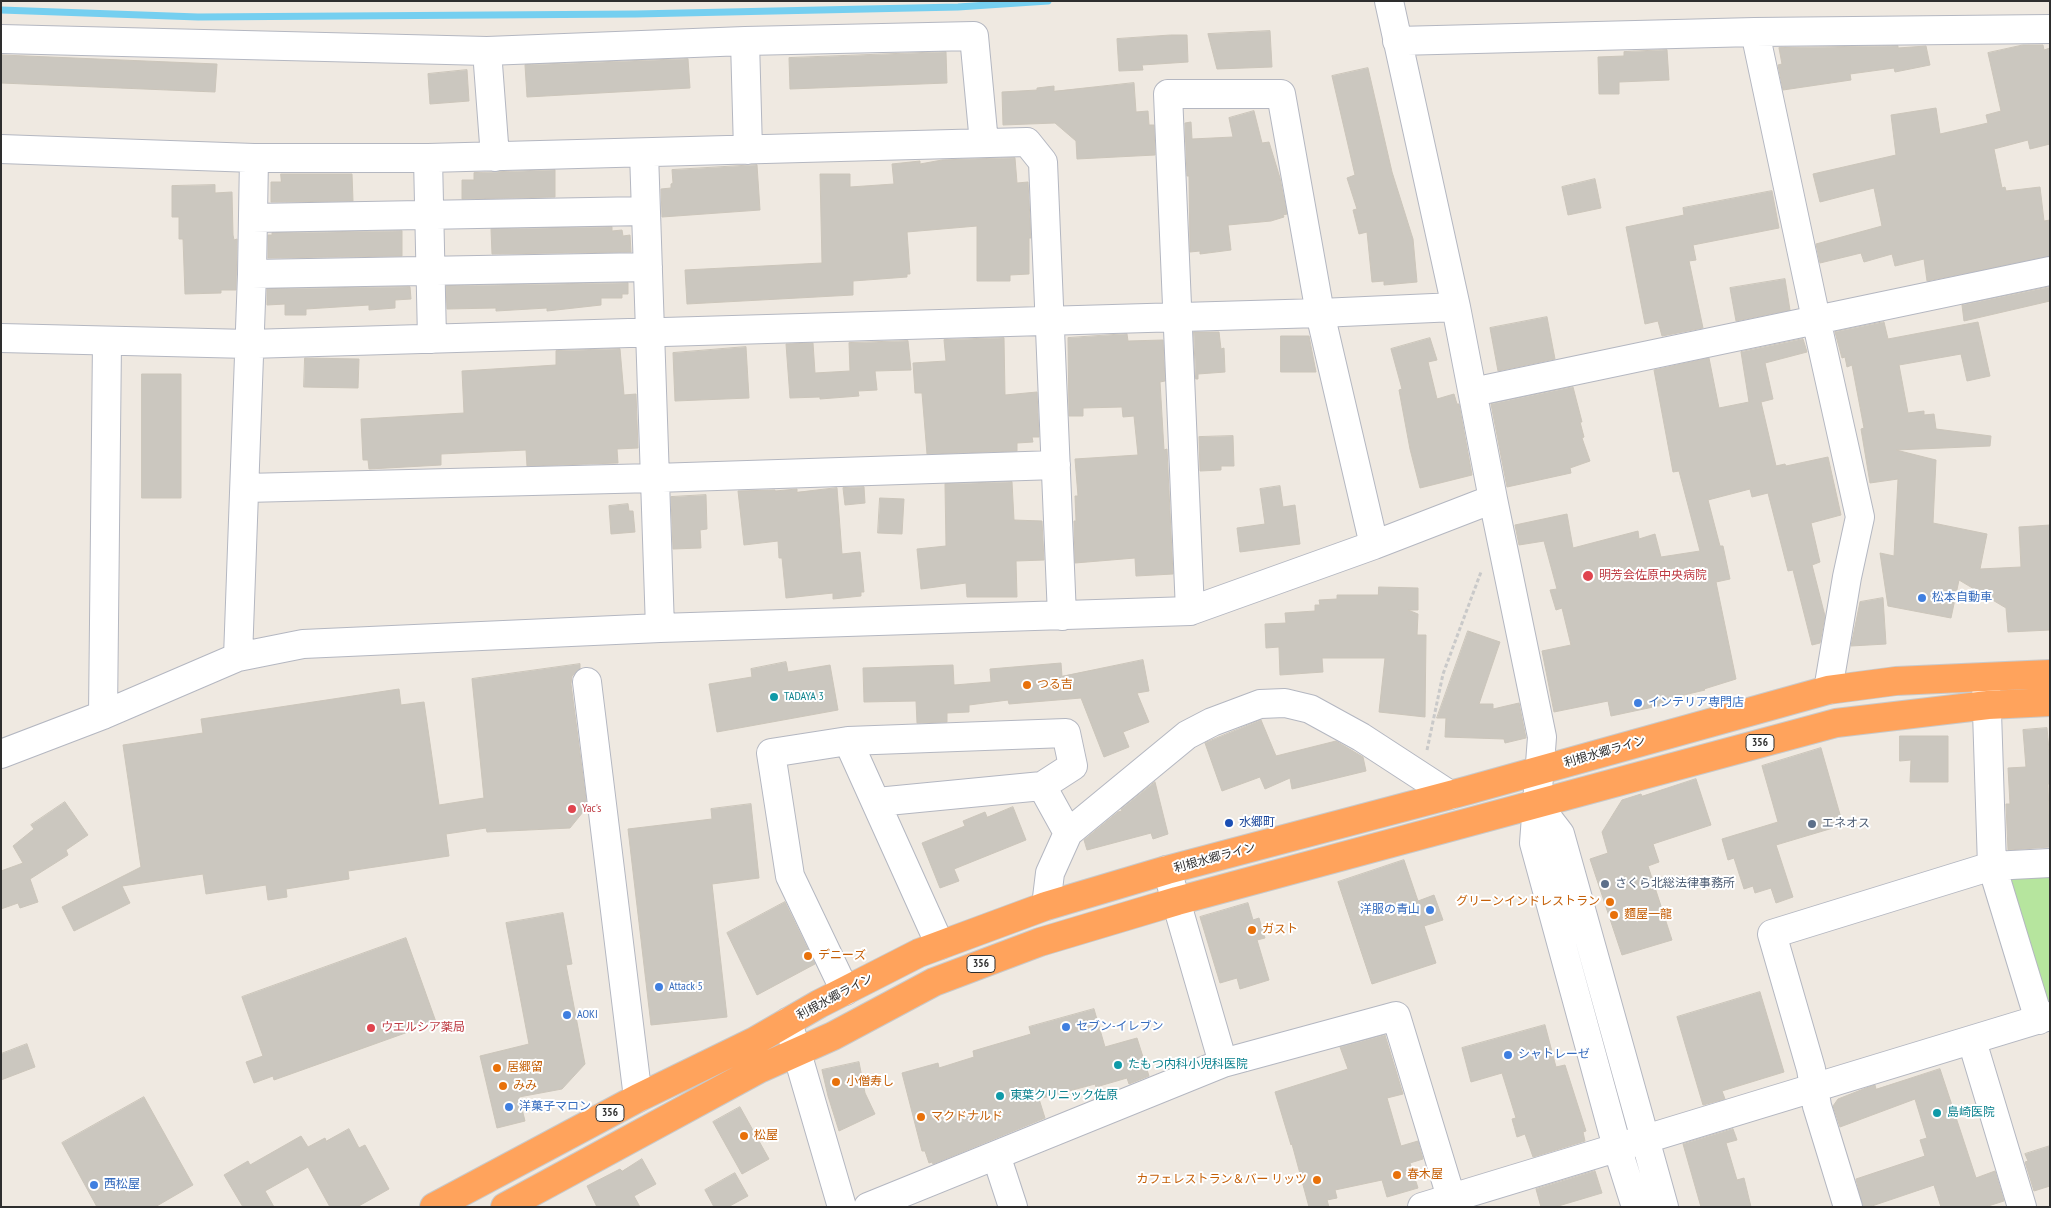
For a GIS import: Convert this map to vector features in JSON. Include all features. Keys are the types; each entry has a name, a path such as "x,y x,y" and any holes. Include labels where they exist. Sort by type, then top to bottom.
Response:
{"highway":[{"name":"利根水郷ライン","path":"434,1207 638,1098 755,1040 919,953 1046,906 1167,870 1450,795 1828,690 1896,681 2050,674"},
{"name":"356","path":"505,1207 759,1069 833,1036 934,982 1040,942 1177,901 1836,723 1988,705 2050,702"}],"street":[{"path":"1636,1207 1617,1147 1534,843 1542,737 1456,307 1393,20 1755,32 2050,29"},
{"path":"1755,32 1860,518 1847,577 1828,690"},
{"path":"1,39 487,51 745,41 974,36 984,143"},
{"path":"745,41 748,150"},
{"path":"487,51 495,156"},
{"path":"1190,611 1168,94 1281,94 1320,313 1374,545"},
{"path":"1,149 254,158 428,158 1027,142 1043,162 1062,616"},
{"path":"644,153 660,628"},
{"path":"238,657 252,274 254,158"},
{"path":"428,158 432,339"},
{"path":"253,218 646,211"},
{"path":"252,274 648,267"},
{"path":"1473,392 2050,271"},
{"path":"1,338 249,344 1320,313 1456,307"},
{"path":"103,716 107,341"},
{"path":"245,488 655,478 1056,465"},
{"path":"1,754 103,716 238,657 303,644 660,628 1190,611 1374,545 1493,499"},
{"path":"1422,1207 1453,1202 1643,1138 2044,1018 1992,866 1988,705 1985,677"},
{"path":"587,682 638,1098"},
{"path":"1046,906 1050,873 1068,833 1187,735 1212,722 1260,704 1285,703 1310,709 1361,737 1450,795"},
{"path":"845,991 790,876 771,753 848,741 1066,733 1073,766 1042,786 877,802"},
{"path":"848,741 940,945"},
{"path":"1042,786 1068,833"},
{"path":"1537,804 1560,834 1643,1138 1664,1207"},
{"path":"1848,1207 1817,1106 1815,1086 1772,934 1992,866 2050,864"},
{"path":"1167,870 1223,1063"},
{"path":"868,1207 1223,1063 1396,1016 1453,1202"},
{"path":"788,1022 842,1207"},
{"path":"1972,1041 2022,1207"},
{"path":"996,1155 1013,1207"}],"path":[{"path":"1423,777 1432,721 1443,674 1484,565 1501,537"}],"green space":[{"path":"2050,863 2050,1016 1992,866"}],"building":[{"path":"1270,31 1272,67 1217,69 1208,34"},
{"path":"1187,35 1188,62 1142,65 1143,70 1119,71 1117,39"},
{"path":"2023,45 2043,45 2044,50 2050,48 2050,144 2030,149 2028,140 1994,149 2002,188 2005,187 2006,191 2040,187 2044,221 2050,220 2050,256 1927,281 1924,259 1895,266 1892,254 1864,262 1861,253 1820,263 1816,244 1882,226 1874,188 1820,202 1813,174 1896,155 1891,115 1936,108 1940,134 1988,123 1986,115 2001,111 1988,53"},
{"path":"1898,46 1898,48 1926,46 1930,65 1895,72 1894,68 1850,74 1851,80 1783,90 1778,65 1782,64 1779,48"},
{"path":"1667,50 1669,80 1619,82 1619,94 1599,94 1598,57 1624,56 1624,52"},
{"path":"946,52 947,83 790,89 789,58"},
{"path":"2,55 217,64 215,92 1,83"},
{"path":"688,59 690,88 527,97 525,65"},
{"path":"1368,68 1392,172 1413,239 1417,282 1384,285 1384,281 1372,282 1367,232 1359,234 1353,210 1357,209 1347,178 1355,175 1332,76"},
{"path":"467,70 469,101 430,104 428,74"},
{"path":"1134,83 1136,112 1148,111 1149,125 1154,125 1155,155 1077,159 1076,141 1055,123 1003,125 1002,92 1037,90 1037,88 1054,86 1054,91"},
{"path":"1254,111 1262,143 1269,142 1280,178 1287,214 1283,215 1284,217 1271,221 1228,225 1231,250 1200,254 1200,251 1190,252 1189,176 1187,176 1185,123 1191,122 1192,139 1233,137 1229,118"},
{"path":"1015,158 1017,183 1028,182 1031,238 1029,238 1029,274 1010,275 1010,281 977,281 977,226 907,232 910,274 907,274 907,277 853,281 853,295 687,304 685,270 822,263 820,174 850,174 850,187 894,184 892,164 920,161 920,164 942,160"},
{"path":"757,165 760,210 662,217 661,189 671,188 673,183 672,170"},
{"path":"555,170 555,197 462,199 462,180 474,180 474,173"},
{"path":"281,174 352,174 353,201 271,202 271,182 281,182"},
{"path":"1595,179 1601,208 1568,215 1562,187"},
{"path":"215,185 215,193 232,192 233,235 234,240 237,239 236,290 221,290 221,293 185,294 183,239 179,239 179,217 172,217 172,186"},
{"path":"1772,191 1779,228 1693,245 1696,260 1689,261 1703,328 1662,336 1658,321 1645,324 1626,227 1684,215 1683,208"},
{"path":"612,227 612,231 622,230 623,236 630,235 631,252 492,254 491,229"},
{"path":"402,231 402,256 268,258 268,235 272,235 272,233"},
{"path":"1785,279 1790,310 1736,321 1730,288"},
{"path":"628,283 628,294 622,294 622,298 601,298 601,305 547,311 547,308 496,311 496,308 447,309 446,286"},
{"path":"410,287 411,299 395,300 395,308 369,310 369,305 306,309 306,315 285,315 285,304 267,305 267,289"},
{"path":"2050,287 2050,301 1964,321 1962,305"},
{"path":"1547,317 1555,359 1498,371 1490,328"},
{"path":"1884,322 1888,339 1978,322 1990,376 1967,381 1961,354 1899,365 1908,413 1924,411 1924,415 1934,414 1936,429 1991,436 1990,446 1896,450 1936,460 1933,523 1987,534 1980,569 2021,567 2019,527 2050,525 2050,630 2008,632 2006,608 1959,580 1951,618 1888,606 1880,553 1894,556 1898,479 1870,483 1861,429 1864,428 1852,365 1847,367 1845,357 1842,358 1835,332"},
{"path":"1194,332 1219,332 1221,349 1224,348 1225,372 1198,374 1198,379 1196,379"},
{"path":"1127,334 1128,341 1163,340 1165,381 1160,382 1164,450 1167,449 1173,574 1136,576 1135,558 1075,563 1075,496 1078,496 1075,459 1138,455 1134,416 1123,417 1122,407 1083,408 1083,416 1069,416 1068,338"},
{"path":"1281,336 1309,336 1316,372 1281,372"},
{"path":"1004,338 1005,395 1037,392 1039,437 1032,437 1033,442 1017,443 1017,451 927,454 922,393 915,393 913,363 946,361 944,340"},
{"path":"1430,338 1437,360 1428,362 1437,399 1454,394 1457,404 1459,404 1472,475 1420,488 1410,449 1399,390 1402,389 1391,349"},
{"path":"1803,339 1807,352 1765,363 1773,399 1761,402 1776,466 1785,464 1786,466 1828,457 1841,515 1811,523 1820,562 1812,565 1825,616 1820,643 1812,645 1793,570 1788,571 1768,493 1752,497 1750,489 1708,500 1720,546 1723,546 1730,579 1716,582 1736,679 1705,690 1671,698 1672,703 1611,716 1608,701 1554,712 1542,651 1571,645 1562,608 1556,610 1550,590 1557,589 1544,541 1519,545 1515,525 1567,514 1573,548 1638,531 1639,539 1655,534 1661,557 1700,551 1679,471 1673,472 1654,370 1709,358 1719,408 1749,402 1741,352"},
{"path":"908,341 911,370 875,371 877,390 858,391 859,396 820,399 820,397 790,398 786,344 813,343 815,373 850,371 849,343"},
{"path":"746,347 749,398 675,401 673,353"},
{"path":"620,349 624,395 636,394 638,448 617,449 618,463 527,466 526,450 441,454 441,465 369,469 368,460 363,460 361,419 464,413 462,371 556,365 556,351"},
{"path":"305,358 359,359 358,388 304,387"},
{"path":"142,374 181,374 181,498 142,498"},
{"path":"1573,387 1582,422 1580,422 1584,437 1582,438 1590,461 1570,468 1571,473 1507,487 1491,404"},
{"path":"1233,436 1234,466 1221,466 1221,470 1200,471 1199,437"},
{"path":"1012,482 1014,520 1042,521 1044,560 1016,561 1017,597 967,597 966,583 921,589 917,549 946,546 945,484"},
{"path":"1280,486 1283,507 1295,505 1300,544 1240,552 1237,528 1265,524 1260,489"},
{"path":"864,487 865,503 845,505 843,488"},
{"path":"837,488 842,554 860,552 864,592 861,592 861,596 833,599 833,593 786,598 782,558 779,558 778,541 744,545 738,491 797,489 797,492"},
{"path":"706,495 707,529 700,530 701,548 673,549 671,497"},
{"path":"880,498 904,499 902,534 878,533"},
{"path":"628,504 629,511 633,511 635,532 611,534 609,506"},
{"path":"1379,587 1418,588 1418,610 1408,610 1418,614 1417,635 1426,635 1425,717 1379,712 1385,658 1322,658 1323,672 1280,675 1279,647 1266,648 1265,624 1286,623 1285,613 1315,611 1315,605 1320,605 1319,600 1337,599 1337,595 1378,595"},
{"path":"1883,598 1886,644 1851,646 1860,602"},
{"path":"1468,631 1500,642 1479,704 1493,704 1493,709 1519,703 1526,738 1505,743 1504,739 1445,737 1446,718 1437,718"},
{"path":"1143,660 1149,691 1137,693 1149,722 1123,732 1129,747 1104,757 1081,698 1009,704 1008,700 969,705 969,712 947,713 947,722 917,723 916,701 864,702 863,668 953,665 954,685 991,682 990,669 1061,663 1062,676"},
{"name":"TADAYA 3","path":"786,662 788,672 830,665 838,710 717,732 709,684 752,677 751,669"},
{"path":"580,664 580,669 572,676 571,684 587,807 570,828 487,832 486,828 446,834 449,856 348,871 349,879 286,889 287,897 268,900 266,885 206,894 203,874 122,886 130,903 74,931 62,907 141,867 123,745 203,733 201,719 399,689 401,705 424,702 439,805 484,798 472,679"},
{"path":"1261,720 1276,756 1336,741 1363,757 1366,771 1292,789 1290,778 1265,789 1260,777 1222,791 1205,743"},
{"path":"2047,728 2050,761 2050,784 2048,784 2050,847 2008,850 2006,804 2010,804 2008,768 2026,767 2023,730"},
{"path":"1900,736 1948,736 1948,782 1910,782 1911,760 1900,761"},
{"path":"1821,748 1843,825 1776,845 1793,897 1776,903 1771,888 1755,893 1753,886 1744,889 1734,858 1728,860 1722,839 1778,822 1762,766"},
{"path":"1696,779 1711,825 1653,844 1659,862 1648,866 1672,940 1622,955 1590,859 1608,853 1602,832 1622,800 1641,794 1642,796"},
{"path":"1155,782 1168,834 1153,839 1151,833 1087,850 1084,840 1118,812 1122,811 1121,809"},
{"path":"65,802 88,835 66,850 68,855 30,879 38,902 20,908 18,903 1,909 1,871 23,863 13,846 34,829 31,825"},
{"path":"751,804 759,878 712,884 727,1017 651,1025 628,829 712,819 711,809"},
{"path":"1013,807 1026,840 954,869 959,881 940,888 922,843 965,826 963,821 985,812 987,817"},
{"path":"1404,860 1418,901 1434,895 1443,920 1424,926 1436,963 1372,984 1338,882"},
{"path":"785,902 815,964 757,995 727,933"},
{"path":"1248,903 1253,920 1259,918 1265,938 1257,940 1269,980 1240,989 1237,978 1220,983 1200,917"},
{"path":"563,913 572,964 566,965 585,1064 562,1089 519,1097 525,1121 497,1128 480,1056 529,1044 506,923"},
{"path":"406,938 436,1022 274,1080 273,1076 254,1083 246,1062 263,1056 242,997"},
{"path":"1760,992 1784,1072 1722,1091 1725,1099 1703,1105 1677,1017"},
{"path":"1094,1009 1105,1047 1137,1038 1149,1076 1129,1084 1127,1078 1096,1087 1095,1084 1039,1099 1045,1118 933,1164 932,1162 929,1163 925,1151 922,1151 902,1073 938,1063 939,1068 974,1057 973,1051 1031,1034 1029,1027"},
{"path":"1545,1025 1556,1067 1565,1065 1586,1131 1583,1132 1585,1141 1533,1157 1525,1134 1517,1137 1512,1119 1516,1118 1502,1073 1471,1082 1462,1048"},
{"path":"1385,1035 1403,1094 1387,1098 1401,1146 1418,1141 1423,1159 1410,1163 1418,1188 1387,1197 1382,1180 1335,1190 1337,1198 1327,1200 1329,1207 1309,1207 1292,1144 1275,1092 1348,1069 1340,1047"},
{"path":"27,1044 35,1067 1,1080 1,1054"},
{"path":"859,1062 865,1093 875,1114 839,1131 822,1070"},
{"path":"1940,1069 1976,1178 1995,1171 2004,1201 1985,1207 1941,1207 1934,1185 1869,1207 1863,1207 1856,1179 1925,1156 1920,1140 1927,1138 1915,1099 1840,1127 1833,1106 1838,1099 1866,1088 1875,1085 1876,1089"},
{"path":"144,1097 193,1185 155,1207 97,1207 62,1143"},
{"path":"740,1107 769,1159 742,1174 713,1122"},
{"path":"349,1129 359,1148 365,1145 389,1189 357,1207 330,1207 308,1167 265,1191 274,1207 243,1207 224,1175 248,1161 250,1165 301,1136 308,1147 325,1138 326,1141"},
{"path":"1733,1129 1737,1140 1726,1143 1737,1180 1744,1178 1751,1207 1701,1207 1683,1144"},
{"path":"2050,1146 2050,1186 2034,1191 2025,1162 2028,1161 2025,1154"},
{"path":"642,1159 656,1184 634,1196 640,1207 597,1207 587,1186 620,1169 622,1171"},
{"path":"1595,1171 1602,1193 1555,1207 1541,1207 1536,1189"},
{"path":"735,1173 748,1196 728,1207 714,1207 705,1190"}],"waterway":[{"path":"1,10 198,17 636,14 958,7 1048,1"}],"place":[{"name":"明芳会佐原中央病院","path":"1588,576"},
{"name":"松本自動車","path":"1922,598"},
{"name":"つる吉","path":"1027,685"},
{"name":"TADAYA 3","path":"774,697"},
{"name":"インテリア専門店","path":"1638,703"},
{"name":"Yac's","path":"572,809"},
{"name":"水郷町","path":"1229,823"},
{"name":"エネオス","path":"1812,824"},
{"name":"さくら北総法律事務所","path":"1605,884"},
{"name":"グリーンインドレストラン","path":"1610,902"},
{"name":"洋服の青山","path":"1430,910"},
{"name":"麵屋一龍","path":"1614,915"},
{"name":"ガスト","path":"1252,930"},
{"name":"デニーズ","path":"808,956"},
{"name":"Attack 5","path":"659,987"},
{"name":"AOKI","path":"567,1015"},
{"name":"セブン-イレブン","path":"1066,1027"},
{"name":"ウエルシア薬局","path":"371,1028"},
{"name":"シャトレーゼ","path":"1508,1055"},
{"name":"たもつ内科小児科医院","path":"1118,1065"},
{"name":"居郷留","path":"497,1068"},
{"name":"小僧寿し","path":"836,1082"},
{"name":"みみ","path":"503,1086"},
{"name":"東葉クリニック佐原","path":"1000,1096"},
{"name":"洋菓子マロン","path":"509,1107"},
{"name":"島崎医院","path":"1937,1113"},
{"name":"マクドナルド","path":"921,1117"},
{"name":"松屋","path":"744,1136"},
{"name":"春木屋","path":"1397,1175"},
{"name":"カフェレストラン＆バー リッツ","path":"1317,1180"},
{"name":"西松屋","path":"94,1185"}]}
